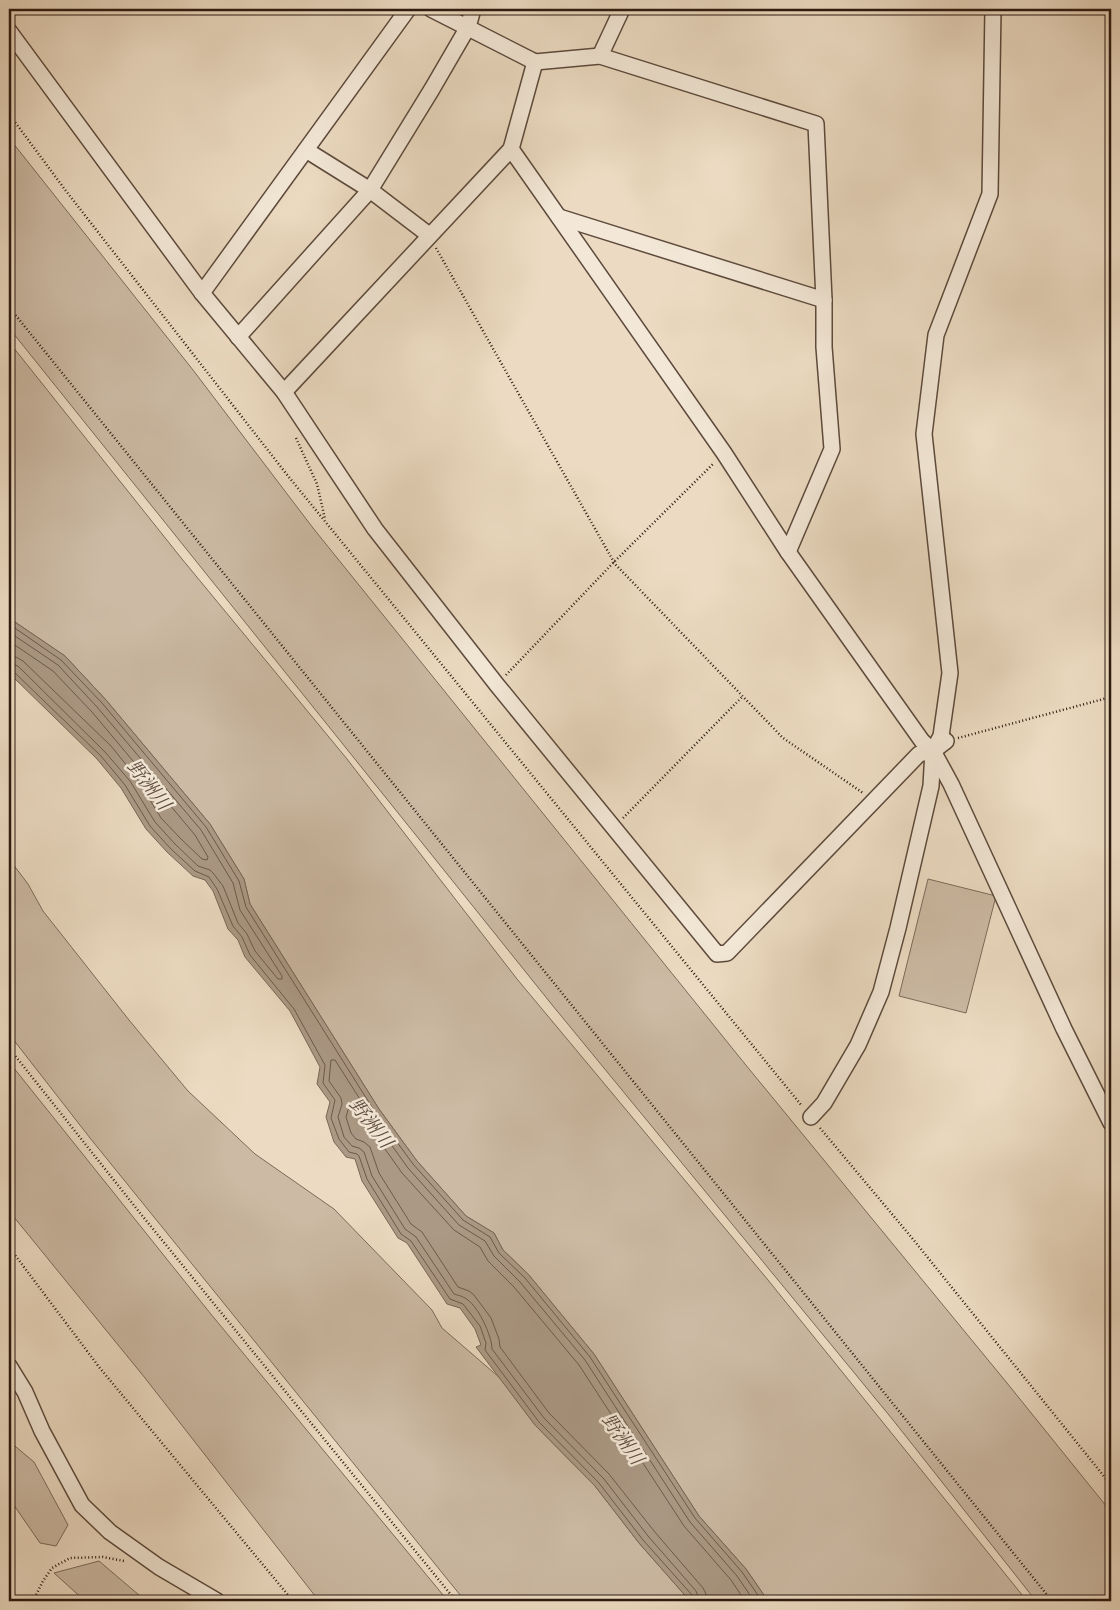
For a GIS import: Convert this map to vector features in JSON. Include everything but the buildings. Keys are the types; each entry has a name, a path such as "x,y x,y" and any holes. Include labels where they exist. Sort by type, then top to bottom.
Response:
{"street":[{"path":"202,293 408,9"},
{"path":"431,9 534,62 600,56 816,124 824,300 824,347 832,449 788,552"},
{"path":"238,337 370,190 468,27 473,9"},
{"path":"600,56 622,9"},
{"path":"811,1117 824,1103 858,1045 880,992 898,928 930,786 933,751 940,736 950,673 924,434 936,335 990,194 993,9"},
{"path":"9,31 202,293 284,392 375,528 497,684 717,954 727,954 919,754 933,751 946,741"},
{"path":"284,392 511,149 534,62"},
{"path":"511,149 724,453 788,552 922,741 933,751 955,793 1064,1029 1111,1123"},
{"path":"306,150 370,190 429,235"},
{"path":"559,217 824,300"},
{"path":"9,1366 25,1392 42,1431 82,1505 110,1532 160,1567 217,1601"}],"path":[{"path":"9,114 66,191 325,521 811,1117 912,1238 1111,1485"},
{"path":"429,235 614,562 784,738 874,801"},
{"path":"9,307 1052,1601"},
{"path":"293,431 317,484 325,521"},
{"path":"497,684 614,562 724,453"},
{"path":"614,828 743,696"},
{"path":"946,741 1111,697"},
{"path":"9,1048 140,1213 456,1601"},
{"path":"9,1247 105,1374 293,1601"},
{"path":"33,1601 52,1568 70,1558 102,1557 131,1562"}],"shaded area":[{"path":"9,138 193,370 313,528 745,1064 1111,1512 1111,1601 1036,1601 893,1420 553,1006 9,328"},
{"path":"9,342 182,559 347,759 517,979 768,1280 1027,1601 768,1601 746,1569 699,1516 594,1354 528,1274 503,1250 494,1233 466,1216 417,1161 379,1109 250,904 244,879 210,824 106,700 65,656 9,618"},
{"path":"9,859 28,884 43,911 188,1091 255,1154 334,1209 432,1310 442,1328 500,1378 535,1425 595,1486 639,1543 690,1601 465,1601 90,1138 9,1034"},
{"path":"928,879 996,896 966,1013 899,996"},
{"path":"9,1062 210,1313 448,1601 319,1601 145,1378 9,1211"},
{"path":"9,1441 34,1462 68,1525 56,1546 40,1543 9,1498"},
{"path":"99,1561 146,1601 85,1601 54,1573"}],"water":[{"name":"野洲川","path":"9,618 65,656 106,700 210,824 244,879 250,904 379,1109 417,1161 466,1216 494,1233 503,1250 528,1274 594,1354 699,1516 746,1569 768,1601 690,1601 639,1543 595,1486 535,1425 476,1347 481,1345 475,1329 460,1308 447,1304 407,1243 398,1238 362,1181 355,1159 346,1157 334,1142 326,1117 330,1102 317,1084 320,1067 290,1011 245,957 238,940 228,929 213,891 205,880 193,876 167,852 146,829 121,788 97,759 9,673"}]}
